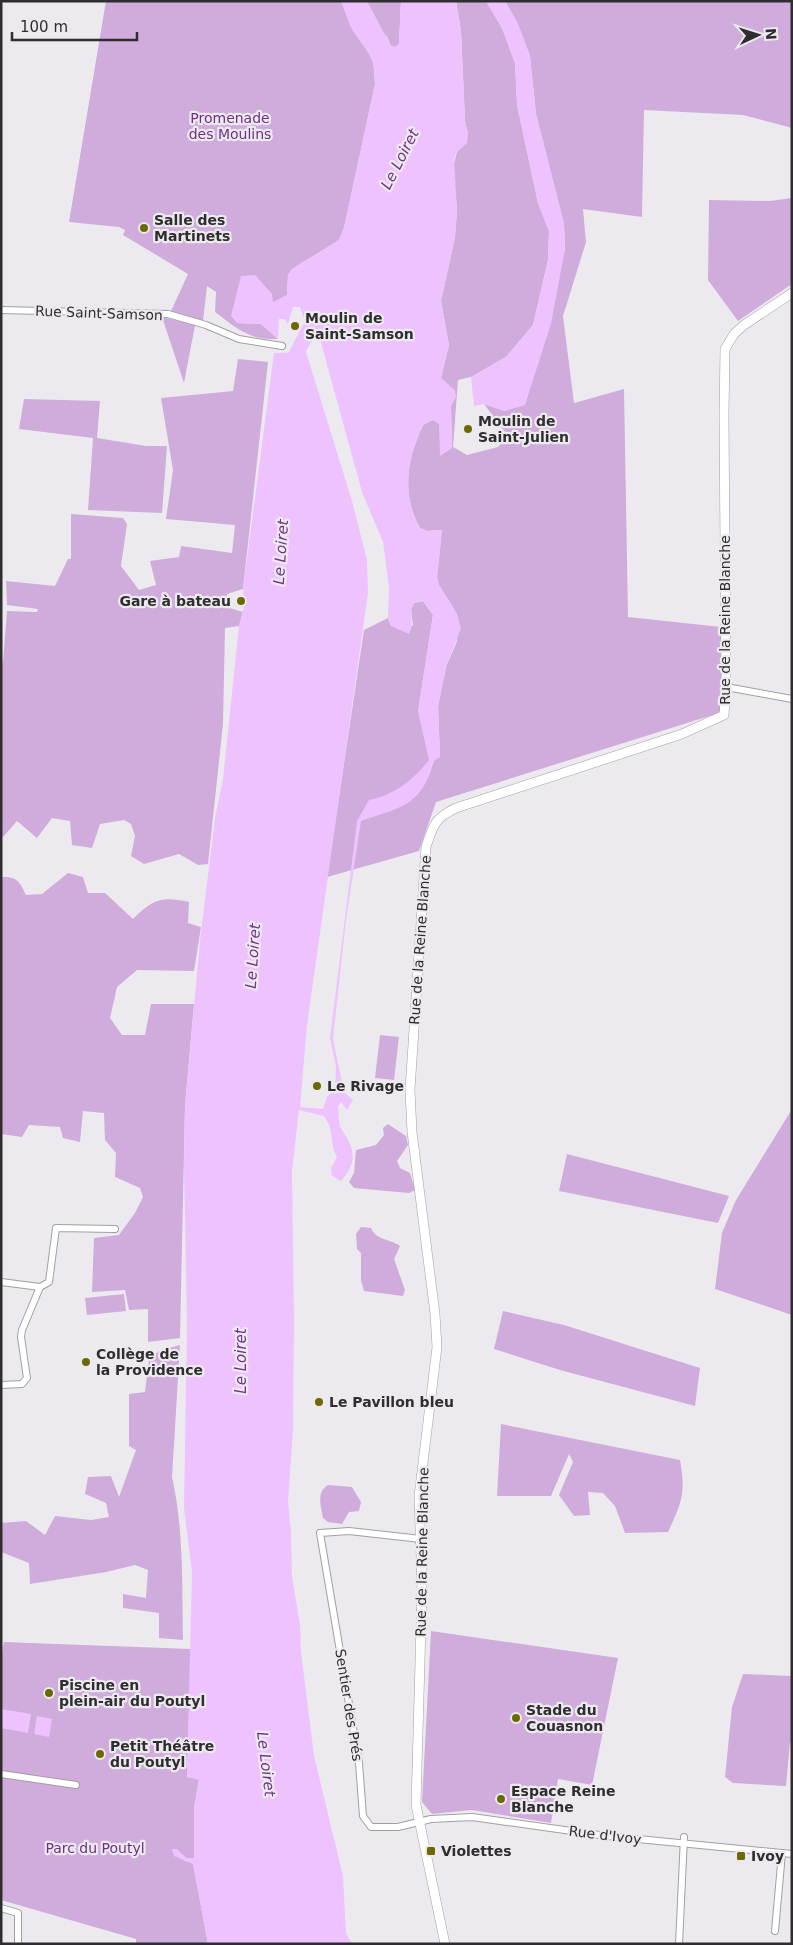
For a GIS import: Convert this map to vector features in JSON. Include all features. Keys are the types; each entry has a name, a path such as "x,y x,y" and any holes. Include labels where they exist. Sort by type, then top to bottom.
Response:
{"street":[{"name":"Rue de la Reine Blanche","path":"445,1944 416,1805 422,1589 419,1496 437,1347 435,1314 412,1132 410,1090 426,847 433,824 444,814 456,808 682,734 719,719 726,710 725,349 734,334 744,325 792,293"},
{"name":"Rue Saint-Samson","path":"1,310 168,314 206,325 239,339 282,346"},
{"path":"726,687 792,699"},
{"path":"1,1282 40,1287 49,1282 56,1228 116,1229"},
{"path":"1,1385 22,1384 27,1378 21,1337 22,1330 40,1287"},
{"name":"Sentier des Prés","path":"419,1821 398,1827 372,1827 362,1816 359,1762 320,1533 348,1531 421,1539"},
{"path":"1,1774 76,1786"},
{"name":"Rue d'Ivoy","path":"419,1821 472,1816 607,1836 684,1845 792,1854"},
{"path":"679,1944 684,1836"},
{"path":"775,1931 782,1853"},
{"path":"1,1908 18,1913 18,1944"}],"green space":[{"name":"Promenade des Moulins","path":"106,1 401,1 399,44 395,47 391,46 386,35 374,67 375,84 344,228 339,240 292,269 288,275 287,295 237,323 261,324 278,339 259,338 230,324 215,312 216,292 207,286 203,321 171,311 188,274 123,235 125,230 119,227 69,222"},
{"path":"456,1 486,1 502,28 515,63 517,105 538,203 549,231 548,260 533,325 506,357 471,377 458,380 453,447 467,455 498,447 508,436 484,404 505,411 558,278 565,249 564,224 536,114 530,56 517,22 505,1 792,1 792,128 743,115 644,110 642,217 583,209 586,242 563,316 574,403 624,389 628,617 721,627 722,712 436,802 419,851 327,877 364,630 388,618 391,626 413,626 411,609 414,603 423,601 433,615 418,712 440,757 438,706 446,667 457,641 457,614 439,585 437,577 442,530 427,531 420,528 410,502 408,477 413,451 423,425 433,420 440,424 440,455 452,447 451,406 455,391 441,378 449,345 441,301 455,237 457,210 453,167 457,152 468,134 465,121 461,31"},
{"path":"792,198 792,284 738,321 708,280 709,200 770,201"},
{"path":"162,317 195,325 184,383"},
{"path":"238,359 268,362 243,589 227,594 226,607 243,612 239,626 225,628 223,724 208,864 198,865 179,854 144,864 131,856 135,836 131,824 124,820 100,824 92,848 72,845 70,821 52,818 37,838 17,821 3,837 1,836 1,661 3,662 7,611 37,612 38,609 7,605 6,581 55,586 68,559 71,559 71,514 123,518 127,524 121,566 139,590 156,585 150,561 179,557 181,546 232,553 235,525 166,519 173,470 161,398 233,391"},
{"path":"24,399 100,401 97,438 146,446 167,446 162,513 88,510 93,438 19,429"},
{"path":"68,873 83,877 88,893 105,893 133,919 146,907 158,901 172,899 189,902 188,923 201,927 194,971 137,970 117,987 110,1018 122,1035 145,1035 151,1004 194,1004 185,1106 180,1338 148,1342 148,1309 129,1310 125,1290 92,1292 94,1238 119,1235 135,1213 143,1197 140,1188 115,1177 116,1153 105,1140 104,1113 83,1111 80,1142 63,1138 60,1127 29,1125 22,1137 1,1134 1,877 17,881 26,895 42,894"},
{"path":"380,1035 399,1037 394,1080 375,1078"},
{"path":"792,1109 792,1315 715,1289 722,1233 736,1200"},
{"path":"388,1124 406,1136 408,1145 397,1161 400,1168 410,1173 415,1190 409,1193 354,1188 349,1182 354,1173 356,1150 376,1145 384,1135 383,1128"},
{"path":"567,1154 729,1196 718,1223 559,1191"},
{"path":"361,1227 371,1228 380,1237 400,1246 394,1259 405,1290 403,1296 364,1291 361,1280 361,1253 357,1249 356,1234"},
{"path":"124,1294 126,1311 87,1315 85,1298"},
{"path":"503,1311 564,1325 700,1368 695,1406 560,1370 494,1349"},
{"path":"180,1345 172,1477 179,1517 183,1640 159,1638 159,1613 123,1608 123,1594 146,1598 148,1570 135,1565 106,1572 30,1584 29,1563 1,1552 1,1523 26,1521 45,1535 55,1516 91,1520 109,1517 106,1503 85,1494 88,1477 111,1476 119,1497 136,1450 129,1446 129,1394 145,1392 149,1359 159,1351"},
{"path":"501,1424 680,1460 683,1489 680,1505 668,1532 625,1533 615,1506 603,1493 588,1492 590,1515 574,1516 559,1495 573,1462 569,1454 551,1496 497,1496"},
{"path":"328,1485 352,1487 361,1502 359,1511 349,1512 342,1524 328,1522 323,1518 321,1495 324,1488"},
{"name":"Stade du Couasnon","path":"431,1631 618,1658 592,1785 558,1779 551,1823 472,1810 432,1814 422,1802"},
{"name":"Parc du Poutyl","path":"4,1642 191,1649 187,1777 199,1779 194,1808 194,1858 186,1858 177,1850 185,1861 193,1863 208,1944 136,1944 136,1939 1,1900 1,1658"},
{"path":"743,1674 792,1676 792,1741 790,1742 786,1786 733,1783 725,1777 732,1707"}],"water":[{"path":"341,1 367,1 391,46 395,47 399,44 401,1 456,1 461,31 465,121 468,134 467,143 457,152 454,159 457,210 455,237 441,301 449,345 441,378 455,391 456,397 451,406 452,448 440,456 439,424 433,420 423,425 417,438 410,464 408,490 410,503 420,528 427,531 442,530 437,577 439,585 457,614 461,628 446,667 438,706 440,757 434,761 423,788 416,797 398,808 361,821 346,920 333,1039 344,1092 353,1100 347,1110 341,1102 338,1106 340,1125 352,1149 352,1162 341,1181 332,1176 331,1168 337,1157 327,1121 324,1116 299,1110 292,1171 293,1430 288,1502 292,1577 300,1624 301,1652 314,1756 343,1876 346,1933 352,1944 208,1944 193,1864 174,1856 172,1849 177,1849 186,1858 194,1858 194,1808 199,1780 187,1777 192,1572 184,1508 187,1328 184,1166 185,1106 200,940 215,818 223,779 239,626 244,607 243,589 274,353 306,352 352,501 367,560 368,593 307,1025 300,1107 323,1109 327,1097 335,1089 336,1067 330,1038 357,821 369,800 378,798 403,786 429,760 418,712 433,615 423,601 414,603 409,634 391,626 388,618 389,587 383,542 362,492 315,321 305,322 300,307 293,307 288,324 284,319 279,319 278,339 261,324 237,323 231,316 241,276 255,275 272,294 273,302 287,295 288,275 292,269 339,240 344,228 375,84 372,60 353,31"},
{"path":"486,1 505,1 518,24 530,56 536,114 564,224 565,249 551,324 525,405 505,411 484,404 474,406 471,377 506,357 533,325 548,260 549,231 538,203 517,105 515,63 502,28"},
{"path":"1,1709 31,1714 28,1733 1,1728"},
{"path":"37,1716 52,1719 49,1737 34,1734"}],"waterway":[{"name":"Le Loiret","path":"294,372 295,356 324,302"}],"place":[{"name":"Salle des Martinets","path":"144,228"},
{"name":"Moulin de Saint-Samson","path":"295,326"},
{"name":"Moulin de Saint-Julien","path":"468,429"},
{"name":"Gare à bateau","path":"241,601"},
{"name":"Le Rivage","path":"317,1086"},
{"name":"Collège de la Providence","path":"86,1362"},
{"name":"Le Pavillon bleu","path":"319,1402"},
{"name":"Piscine en plein-air du Poutyl","path":"49,1693"},
{"name":"Stade du Couasnon","path":"516,1718"},
{"name":"Petit Théâtre du Poutyl","path":"100,1754"},
{"name":"Espace Reine Blanche","path":"501,1799"},
{"name":"Violettes","path":"431,1851"},
{"name":"Ivoy","path":"741,1856"}]}
